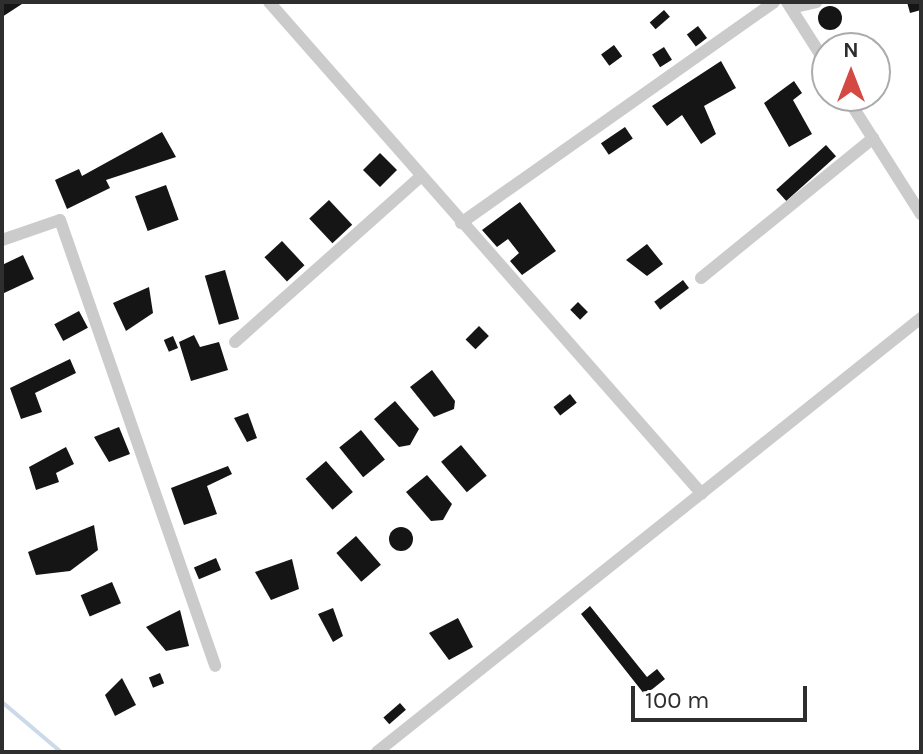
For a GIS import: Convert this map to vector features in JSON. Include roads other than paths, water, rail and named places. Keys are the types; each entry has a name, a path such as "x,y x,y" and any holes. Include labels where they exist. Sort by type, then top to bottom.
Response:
{"street":[{"path":"269,2 702,494"},
{"path":"461,223 774,2"},
{"path":"811,40 789,5 816,2"},
{"path":"856,112 921,214"},
{"path":"701,278 873,138"},
{"path":"235,342 420,177"},
{"path":"2,240 60,220 215,666"},
{"path":"377,752 921,318"}],"waterway":[{"path":"2,702 61,752"}]}
